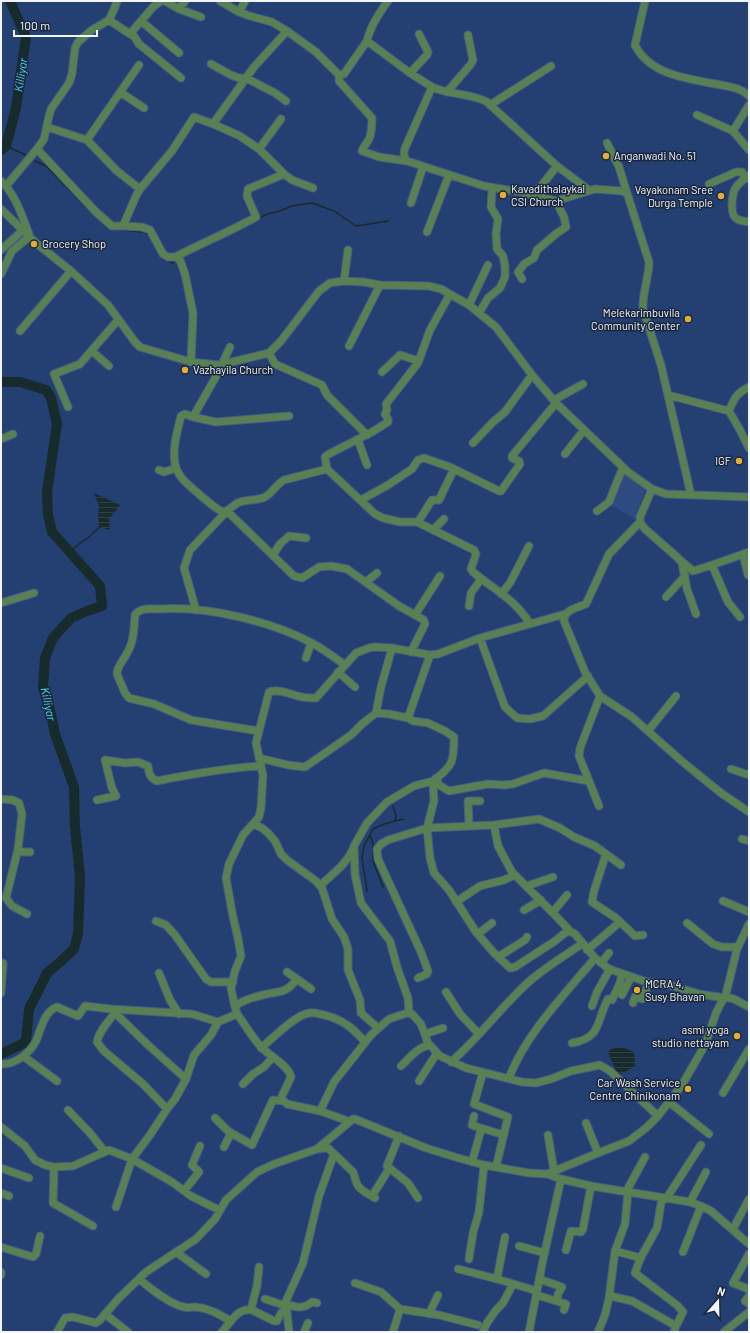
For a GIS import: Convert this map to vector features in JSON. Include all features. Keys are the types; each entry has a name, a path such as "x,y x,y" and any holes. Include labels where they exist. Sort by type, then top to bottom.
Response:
{"street":[{"path":"29,237 18,204 3,182 35,152 44,139 48,116 51,109 69,83 72,74 75,48 78,42 92,30 109,20 117,1"},
{"path":"130,34 153,7 161,1"},
{"path":"165,1 179,9 200,17"},
{"path":"179,9 185,1"},
{"path":"220,1 239,12 272,22 316,52 339,75 340,81 372,118 369,139 362,148 362,151 393,160 407,161 493,188 520,192 556,201 594,188 619,190 627,194"},
{"path":"239,12 245,1"},
{"path":"339,75 344,74 367,42 372,27 388,1"},
{"path":"645,1 635,45 649,62 676,76 734,87 745,92 749,96"},
{"path":"109,20 134,36 139,44 181,78"},
{"path":"141,21 179,53"},
{"path":"213,124 254,67 287,32"},
{"path":"410,73 428,52 419,34"},
{"path":"447,92 473,60 468,35"},
{"path":"367,42 432,87 442,92 479,99 490,105 557,166 589,190"},
{"path":"211,64 239,78 246,78 275,93 286,101"},
{"path":"87,140 139,65"},
{"path":"490,105 551,66"},
{"path":"407,161 404,153 405,148 432,87"},
{"path":"120,92 144,108"},
{"path":"733,131 749,105"},
{"path":"697,115 733,131 749,150"},
{"path":"123,226 140,189 172,151 194,117 240,136 259,149 292,180 313,188"},
{"path":"259,149 282,120"},
{"path":"47,127 87,140 117,171 140,189"},
{"path":"608,143 619,167 649,262 643,309 661,365 692,495"},
{"path":"35,152 112,226 142,227 150,230 163,254 177,259 206,241 229,232 256,217 247,196 248,189 284,174"},
{"path":"534,195 557,166"},
{"path":"411,203 423,167"},
{"path":"709,184 736,172 742,172 747,177 736,187 732,202 733,215 737,219 749,222"},
{"path":"427,232 449,175"},
{"path":"479,313 488,298 500,288 505,276 504,261 497,249 496,234 498,219 491,207 493,188"},
{"path":"522,279 518,272 524,264 534,258 537,250 566,227 564,217 556,201"},
{"path":"1,209 29,237 71,271 108,305 140,347 191,362 221,364 270,353 319,291 330,283 344,281 363,282 380,285 429,286 441,289 469,305 496,327 532,376 555,401 623,467 652,489 666,494 749,497"},
{"path":"1,250 23,230"},
{"path":"1,274 12,252 29,237"},
{"path":"344,281 348,250"},
{"path":"177,259 185,274 193,313 191,362"},
{"path":"469,305 488,264"},
{"path":"20,331 71,271"},
{"path":"349,346 380,285"},
{"path":"450,294 430,330 420,361 386,404 388,410 385,414 388,422 358,440 325,456 327,470 375,514 383,518 400,522 418,522 474,550 476,554 471,570 515,604 524,613 530,624"},
{"path":"68,407 54,374 80,364 118,320"},
{"path":"193,417 218,373 230,347"},
{"path":"92,350 109,366"},
{"path":"270,353 274,364 322,385 327,395 367,435"},
{"path":"382,372 400,355 420,361"},
{"path":"473,443 505,412 532,376"},
{"path":"361,500 388,485 412,469 420,459 424,458 454,469 498,491 502,491 520,464 519,461 512,458 512,456 555,401 583,384"},
{"path":"729,411 734,399 740,392 749,387"},
{"path":"668,395 729,411 749,448"},
{"path":"289,416 216,422 185,414 181,416 174,454 176,468 184,481 221,511 226,511 294,576 302,578 319,567 331,566 347,569 399,606 424,620 426,623 411,652"},
{"path":"565,454 584,430"},
{"path":"1,439 13,434"},
{"path":"358,440 367,465"},
{"path":"597,511 609,502 623,467"},
{"path":"159,470 164,472 176,468"},
{"path":"418,522 432,500 439,500 454,469"},
{"path":"196,610 184,568 190,550 226,511 242,501 259,500 263,498 278,483 284,480 327,470"},
{"path":"652,489 640,517 640,522 645,529 664,544 693,571 746,553 748,575"},
{"path":"433,530 444,519"},
{"path":"284,1101 282,1096 291,1077 290,1074 273,1057 261,1048 238,1014 235,1006 232,982 241,956 232,917 226,878 229,864 243,835 259,817 263,783 256,743 269,692 282,692 304,698 316,698 356,653 369,648 392,648 430,655 438,654 480,638 565,614 586,604 609,554 640,522"},
{"path":"273,555 280,544 289,536 306,538"},
{"path":"501,594 510,583 529,546"},
{"path":"678,558 682,563 696,614"},
{"path":"712,565 728,602 740,617"},
{"path":"366,582 376,573"},
{"path":"415,615 440,576"},
{"path":"666,597 685,576"},
{"path":"469,606 471,593 481,579"},
{"path":"1,603 34,593"},
{"path":"258,731 191,720 154,704 129,698 125,694 117,670 132,643 136,613 142,610 177,608 224,614 276,627 312,643 345,665"},
{"path":"565,614 563,618 565,625 588,676 600,696 632,717 684,764 721,793 749,812"},
{"path":"480,638 506,707 517,718 530,719 543,716 588,676"},
{"path":"306,658 312,643"},
{"path":"259,758 288,765 305,767 351,735 376,713 381,687 392,648"},
{"path":"408,718 430,655"},
{"path":"338,672 355,687"},
{"path":"599,806 579,756 600,696"},
{"path":"648,731 676,696"},
{"path":"320,886 344,864 350,856 367,823 387,802 414,786 435,779 446,771 454,758 454,738 437,727 408,718 376,713"},
{"path":"98,800 116,796 112,788 105,760 125,763 138,762 148,766 149,774 152,779 157,781 210,771 261,766"},
{"path":"731,769 749,775"},
{"path":"435,779 439,785 449,791 488,784 513,784 544,774 589,782"},
{"path":"435,779 434,801 427,828 430,858 434,873 448,890 478,934 498,957 508,967 512,968 537,953 565,933 571,932"},
{"path":"1,799 13,800 19,803 22,814 18,849 6,898 12,906 27,914"},
{"path":"469,826 468,801 480,801"},
{"path":"418,978 427,974 428,971 421,952 378,859 377,849 381,844 388,840 427,828 494,825 539,819 594,846 621,865"},
{"path":"254,824 262,828 275,841 280,854 316,881 320,886 332,919 344,937 348,949 348,970 360,1000 361,1012 378,1028"},
{"path":"494,825 498,846 512,872 571,932 575,934 587,950 601,963 610,969 649,983 673,986 699,994 736,1000 749,1007"},
{"path":"354,846 355,876 360,903 390,941 396,967 408,998 409,1013"},
{"path":"18,849 22,852 30,852"},
{"path":"606,854 592,902 616,918 635,936 643,935"},
{"path":"456,902 480,886 504,880 515,875"},
{"path":"527,886 553,877"},
{"path":"553,912 567,895"},
{"path":"524,910 541,900"},
{"path":"723,901 749,912"},
{"path":"156,922 166,925 175,935 206,979 210,982 232,982"},
{"path":"587,950 620,922"},
{"path":"478,934 492,923"},
{"path":"687,923 713,944 722,947 738,948"},
{"path":"317,1149 353,1118 426,1148 484,1165 529,1173 551,1173 629,1141 646,1128 658,1116 682,1085 705,1045 718,1008 725,998 738,948 748,928"},
{"path":"498,957 525,940 527,937"},
{"path":"451,1062 467,1048 532,979 548,966 582,944"},
{"path":"601,963 609,953"},
{"path":"509,1078 524,1047 595,958"},
{"path":"1,992 3,963"},
{"path":"592,1006 597,992 610,969"},
{"path":"287,972 311,989"},
{"path":"159,973 170,1000 179,1014"},
{"path":"572,1043 589,1038 595,1031 604,1006 608,999 612,1000 620,983 622,974"},
{"path":"622,995 630,976"},
{"path":"235,1006 268,993 278,992 288,988 297,979"},
{"path":"633,1003 635,997 642,999 649,983"},
{"path":"446,992 460,1014 479,1034"},
{"path":"1,1064 7,1064 21,1058 36,1042 44,1021 52,1008 57,1007 78,1016 85,1006 113,1011 192,1014 218,1022 238,1014"},
{"path":"113,1011 186,1079"},
{"path":"113,1011 97,1042 104,1051 143,1084 167,1109"},
{"path":"261,1048 297,1018 309,1013 316,1013 340,1020 349,1026 365,1042"},
{"path":"320,1111 334,1082 365,1042 389,1019 409,1013 416,1017 421,1024 430,1045 440,1056 451,1062 466,1068 522,1082 536,1083 571,1071 600,1065 613,1074 658,1116"},
{"path":"116,1207 132,1158 175,1099 186,1079 194,1055 211,1035 218,1022"},
{"path":"425,1034 443,1028"},
{"path":"401,1066 416,1051 423,1046 430,1045"},
{"path":"723,1093 749,1049"},
{"path":"419,1081 437,1053"},
{"path":"23,1056 57,1081"},
{"path":"243,1084 253,1074 264,1067 273,1057"},
{"path":"483,1072 474,1104 508,1117 496,1167"},
{"path":"215,1118 232,1133 252,1145 273,1100 284,1101 287,1104 320,1111 348,1121"},
{"path":"669,1102 709,1134"},
{"path":"68,1110 90,1133 105,1152"},
{"path":"474,1116 472,1125 504,1135"},
{"path":"586,1122 598,1153"},
{"path":"1,1127 26,1146 34,1160 39,1163 54,1167 73,1166 109,1150 132,1158 191,1196 219,1210"},
{"path":"472,1162 481,1128"},
{"path":"224,1147 232,1133"},
{"path":"548,1135 551,1173"},
{"path":"57,1332 65,1318 73,1317 96,1323 100,1320 146,1272 196,1239 239,1188 258,1172 274,1164 325,1147 352,1172 360,1189 374,1197 389,1169 387,1166 399,1136"},
{"path":"610,1296 632,1301 675,1329 683,1312 678,1306 635,1273 657,1228 664,1198 701,1145"},
{"path":"184,1191 199,1172 192,1165 200,1146"},
{"path":"289,1332 286,1307 288,1297 303,1263 319,1196 334,1154"},
{"path":"598,1332 605,1315 610,1296 615,1251 626,1224 627,1192 645,1157"},
{"path":"469,1259 473,1233 479,1212 484,1165"},
{"path":"54,1167 52,1203 93,1226"},
{"path":"1,1168 29,1178"},
{"path":"389,1169 407,1182 418,1198"},
{"path":"690,1202 706,1172"},
{"path":"551,1173 561,1179 591,1186 690,1202 711,1211 749,1244"},
{"path":"529,1332 544,1253 561,1179"},
{"path":"566,1250 571,1231 581,1232 583,1229 591,1186"},
{"path":"1,1193 9,1196"},
{"path":"732,1229 749,1199"},
{"path":"683,1252 701,1206"},
{"path":"1,1247 33,1257 36,1254 40,1236"},
{"path":"497,1279 504,1238"},
{"path":"519,1246 544,1253"},
{"path":"615,1251 641,1258"},
{"path":"176,1252 206,1274"},
{"path":"749,1254 734,1283 749,1290"},
{"path":"251,1309 257,1286 259,1267"},
{"path":"458,1269 497,1279 566,1304 564,1310"},
{"path":"139,1279 164,1298 183,1307 204,1308 231,1321"},
{"path":"540,1279 562,1287 558,1294 557,1301"},
{"path":"355,1283 381,1292 400,1309 478,1325"},
{"path":"483,1332 487,1323 503,1303 512,1284"},
{"path":"429,1314 438,1294"},
{"path":"749,1296 745,1301 749,1304"},
{"path":"265,1299 286,1307 297,1308 306,1307 312,1302 317,1303"},
{"path":"222,1332 241,1311 251,1309 274,1321 277,1321 286,1307"},
{"path":"393,1332 400,1309"},
{"path":"724,1332 749,1312"},
{"path":"105,1314 128,1332"},
{"path":"304,1332 308,1322"}],"shaded area":[{"path":"623,475 645,490 635,519 612,506 607,500"},
{"path":"94,493 120,505 109,519 110,530 99,527 99,506"},
{"path":"622,1047 634,1052 635,1066 618,1076 608,1052 611,1049"}],"waterway":[{"name":"Killiyar","path":"1,150 6,146 16,108 26,37 10,1"},
{"path":"6,146 28,156"},
{"path":"35,161 46,166 91,212"},
{"path":"258,219 267,214 292,206 312,203 334,211 356,226 388,221"},
{"path":"101,221 109,227"},
{"path":"113,229 144,232 150,236"},
{"path":"164,259 173,263 176,261"},
{"name":"Killiyar","path":"1,382 20,382 46,390 51,398 57,424 47,492 48,515 52,532 100,586 102,606 71,618 53,638 45,658 43,688 50,710 55,734 74,787 75,827 80,877 78,934 74,949 47,973 29,1009 26,1042 1,1054"},
{"path":"70,551 100,527"},
{"path":"393,806 396,816 395,821"},
{"path":"367,891 362,857 364,846 373,829 384,824 403,819"},
{"path":"370,835 373,845 373,861 383,887"},
{"path":"335,930 342,940"}],"place":[{"name":"Anganwadi No. 51","path":"606,156"},
{"name":"Kavadithalaykal CSI Church","path":"503,195"},
{"name":"Vayakonam Sree Durga Temple","path":"721,196"},
{"name":"Grocery Shop","path":"34,244"},
{"name":"Melekarimbuvila Community Center","path":"688,319"},
{"name":"Vazhayila Church","path":"185,370"},
{"name":"IGF","path":"739,461"},
{"name":"MCRA 4, Susy Bhavan","path":"637,990"},
{"name":"asmi yoga studio nettayam","path":"737,1036"},
{"name":"Car Wash Service Centre Chinikonam","path":"688,1089"}]}
